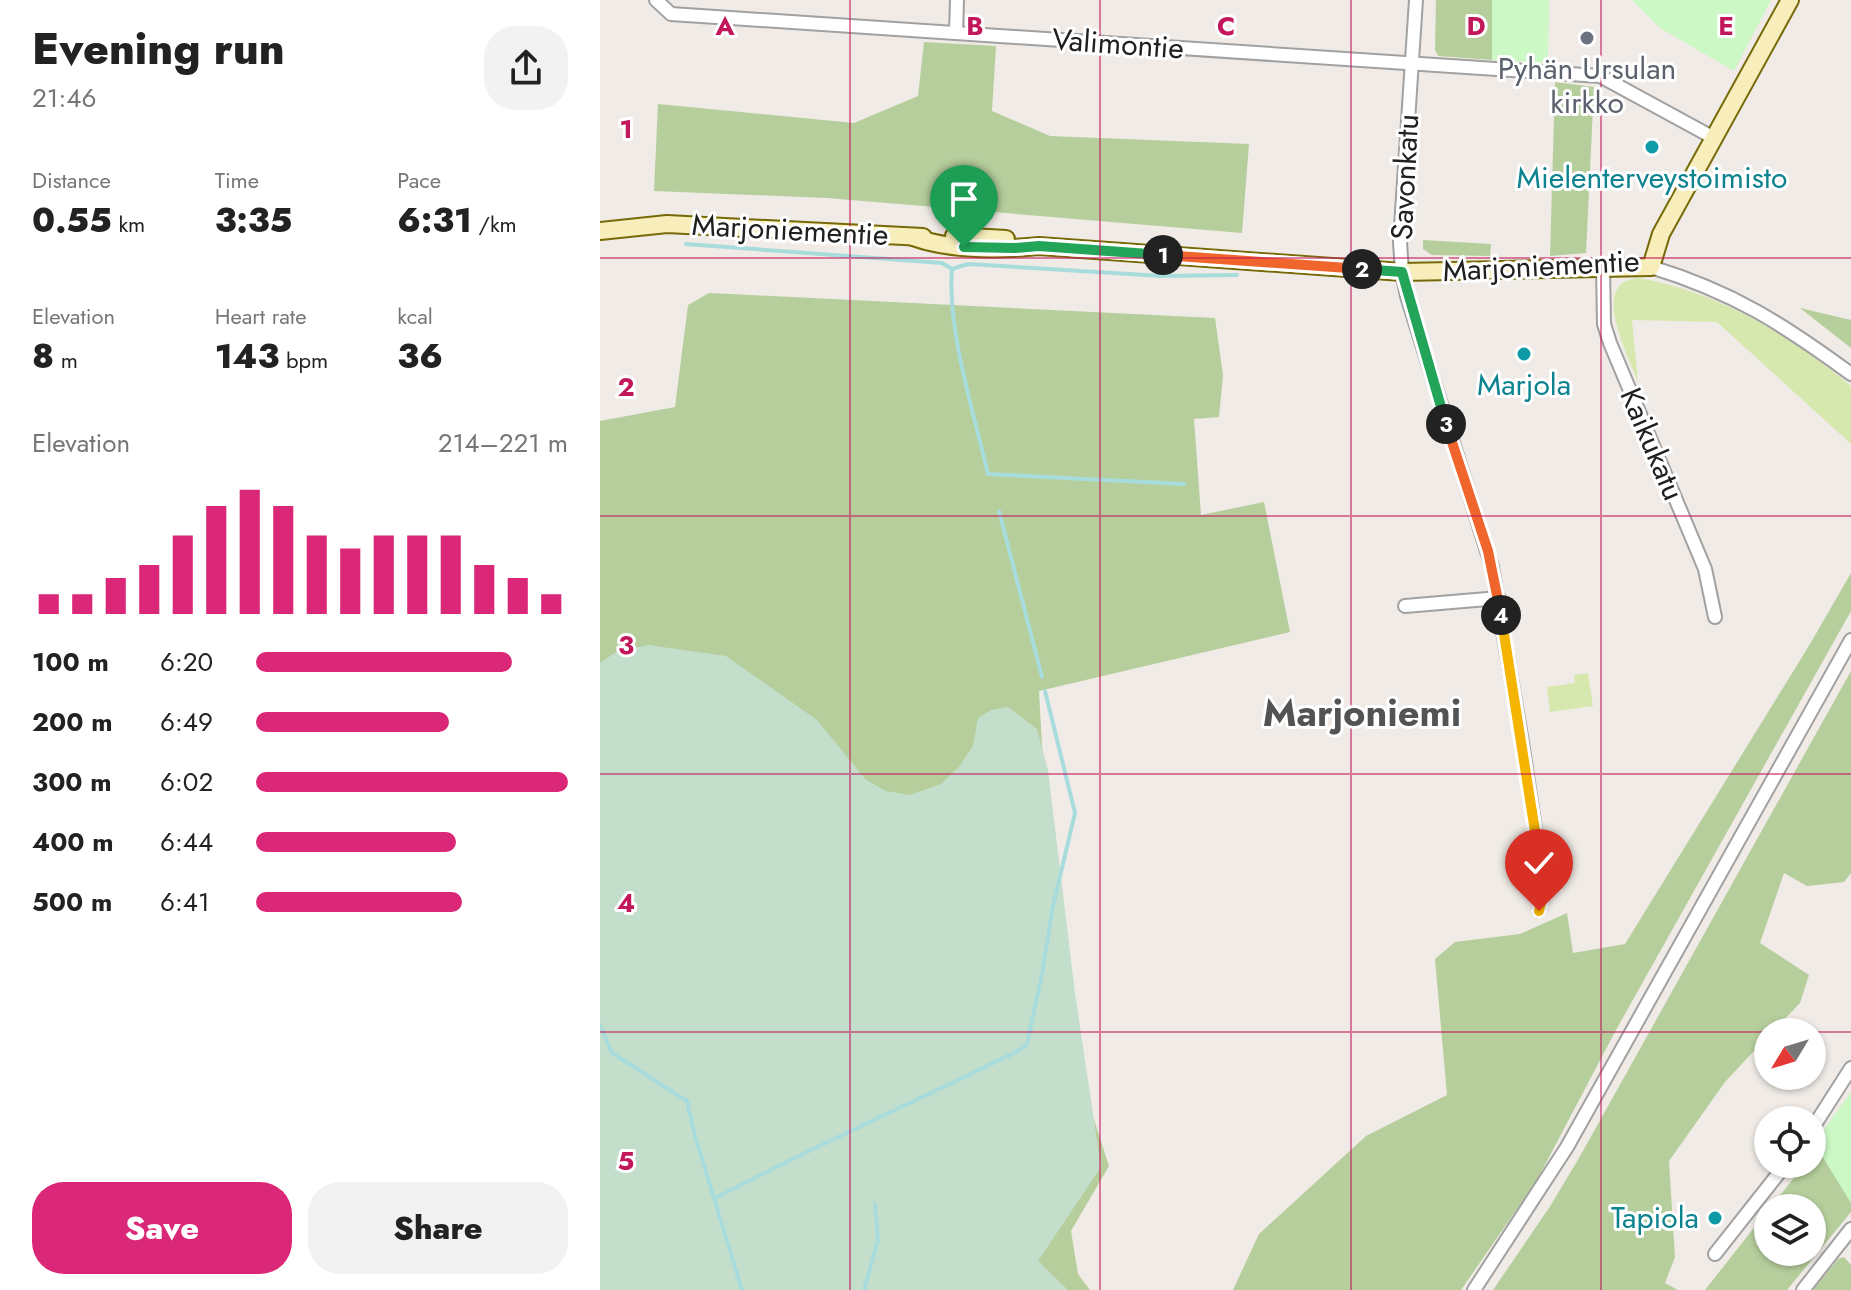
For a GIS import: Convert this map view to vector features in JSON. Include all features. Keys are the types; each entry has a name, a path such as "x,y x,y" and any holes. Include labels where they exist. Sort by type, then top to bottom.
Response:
{"street":[{"name":"Valimontie","path":"656,0 671,14 1600,76 1714,138"},
{"path":"956,33 957,0"},
{"name":"Savonkatu","path":"1416,0 1400,242 1402,272 1446,424 1488,551 1499,598 1544,889 1539,911"},
{"name":"Marjoniementie","path":"600,231 667,224 913,237 980,236 1039,246 1402,272 1651,267 1661,234 1790,0"},
{"name":"Marjoniementie","path":"600,219 649,220 667,224"},
{"path":"1651,267 1687,278 1760,311 1851,374"},
{"name":"Kaikukatu","path":"1603,268 1604,324 1610,343 1705,569 1715,617"},
{"path":"1405,606 1499,598"},
{"path":"1474,1290 1567,1147 1851,640"},
{"path":"1826,1107 1851,1068"},
{"path":"1715,1254 1775,1178"},
{"path":"1803,1290 1851,1229"}],"green space":[{"path":"1436,0 1492,0 1492,60 1438,56 1435,50"},
{"path":"1492,0 1549,0 1548,63 1492,60"},
{"path":"1632,0 1771,0 1734,71 1660,28"},
{"path":"924,42 996,46 992,111 1050,136 1249,144 1242,233 827,198 654,191 658,104 854,123 918,96"},
{"path":"1555,82 1594,87 1586,253 1550,256"},
{"path":"1423,240 1491,244 1490,256 1432,255 1423,249"},
{"path":"1639,278 1725,305 1778,333 1827,367 1851,386 1851,444 1717,322 1632,320 1638,382 1620,338 1614,305 1616,292 1624,282"},
{"path":"709,293 1215,318 1223,375 1219,417 1194,419 1201,515 1264,502 1290,632 1039,691 1056,1002 1109,1166 1071,1231 1078,1274 1090,1290 600,1290 600,421 675,407 688,305"},
{"path":"1800,308 1851,320 1851,348"},
{"path":"1851,573 1851,611 1616,1030 1537,1180 1461,1290 1233,1290 1259,1234 1366,1136 1447,1095 1435,959 1455,942 1520,934 1567,913 1573,953 1625,944"},
{"path":"648,645 726,656 817,720 866,780 886,791 910,795 941,784 958,768 973,746 978,718 991,710 1008,707 1037,729 1048,770 1075,993 1101,1167 1038,1261 1068,1290 600,1290 600,663 616,652"},
{"path":"1851,671 1851,873 1844,882 1807,886 1784,873 1760,943 1809,975 1800,1003 1786,1018 1754,1018 1754,1051 1725,1082 1669,1161 1675,1257 1665,1283 1678,1290 1493,1290 1579,1158"},
{"path":"1588,673 1593,706 1550,712 1547,687 1575,683 1574,675"},
{"path":"1851,1092 1851,1203 1826,1162 1826,1126"},
{"path":"1826,1155 1851,1158 1851,1212 1826,1242 1826,1194 1781,1194 1794,1178 1826,1178"},
{"path":"1754,1228 1754,1266 1807,1266 1787,1290 1705,1290"},
{"path":"1844,1257 1851,1265 1851,1290 1813,1290 1838,1259"}],"waterway":[{"path":"686,244 942,263 952,269 968,264 1161,276 1237,275"},
{"path":"952,269 958,345 988,474 1184,484"},
{"path":"999,511 1042,677"},
{"path":"714,1199 1027,1044 1053,906 1075,813 1045,691"},
{"path":"600,1025 612,1053 687,1101 742,1290"},
{"path":"864,1290 878,1240 875,1204"}],"place":[{"name":"Pyhän Ursulan kirkko","path":"1587,38"},
{"name":"Mielenterveystoimisto","path":"1652,147"},
{"name":"Marjola","path":"1524,354"},
{"name":"Tapiola","path":"1715,1218"}],"district":[{"name":"Marjoniemi","path":"1362,713"}],"route":[{"path":"964,247 1039,246 1402,272 1446,424 1488,551 1499,598 1544,889 1539,911"}]}
